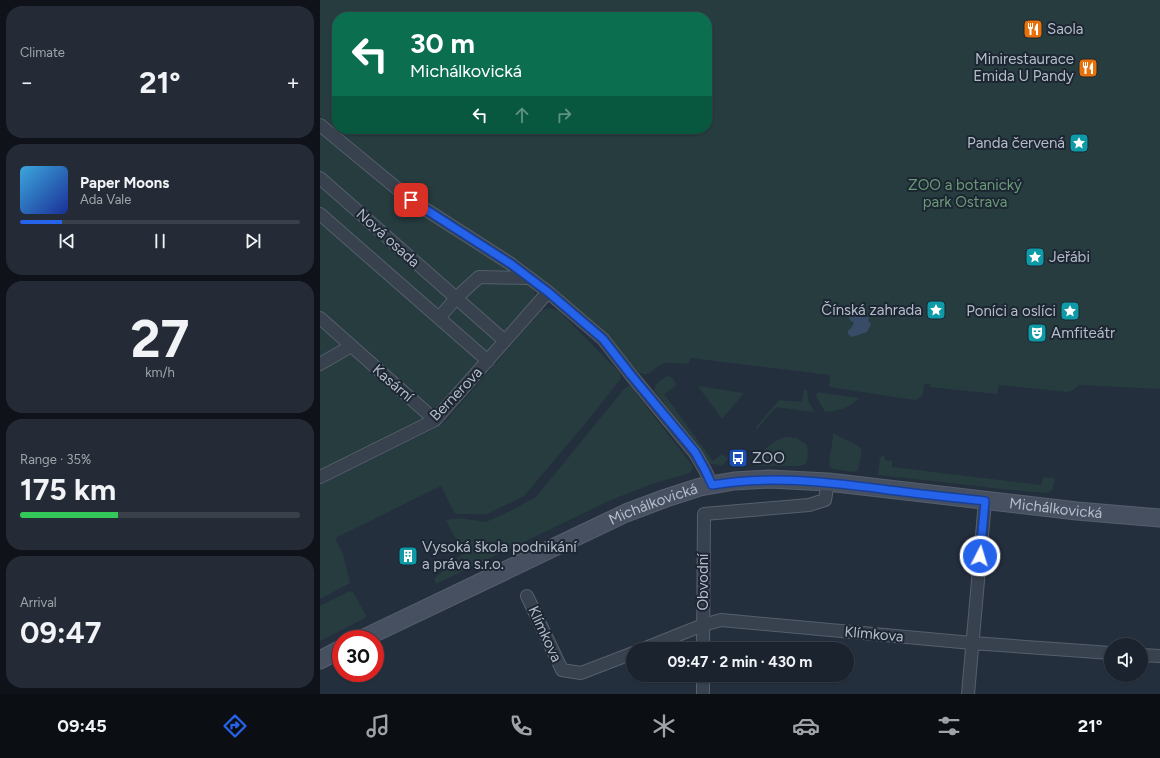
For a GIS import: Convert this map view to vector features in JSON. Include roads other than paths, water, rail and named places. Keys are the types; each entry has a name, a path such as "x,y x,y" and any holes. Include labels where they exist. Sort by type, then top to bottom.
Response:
{"street":[{"path":"320,126 411,200 511,264 548,292 603,339 695,452 712,485"},
{"name":"Nová osada","path":"320,178 505,341"},
{"name":"Nová osada","path":"320,214 488,361"},
{"path":"439,318 456,298 479,277 528,278"},
{"name":"Bernerova","path":"320,477 435,420 548,292"},
{"name":"Kasární","path":"320,318 435,420"},
{"path":"320,364 351,346"},
{"name":"Michálkovická","path":"381,630 620,516 690,490 734,481 769,479 828,482 1076,512 1160,518"},
{"name":"Obvodní","path":"703,642 704,514 809,506 825,500 828,482"},
{"path":"968,694 985,501"},
{"name":"Klímkova","path":"527,596 562,670 581,673 626,656"},
{"name":"Klímkova","path":"660,642 703,625 721,620 972,643 1104,652"},
{"path":"320,660 332,654"},
{"path":"1148,655 1160,656"},
{"path":"702,682 703,694"}],"water":[{"path":"852,316 870,318 868,320 871,324 867,332 852,337 848,334 848,331 854,323 849,318"}],"place":[{"name":"Saola","path":"1033,29"},
{"name":"Minirestaurace Emida U Pandy","path":"1088,68"},
{"name":"Panda červená","path":"1079,143"},
{"name":"Jeřábi","path":"1035,257"},
{"name":"Čínská zahrada","path":"936,310"},
{"name":"Poníci a oslíci","path":"1070,311"},
{"name":"Amfiteátr","path":"1037,333"},
{"name":"ZOO","path":"738,458"},
{"name":"Vysoká škola podnikání a práva s.r.o.","path":"408,556"}],"park label":[{"name":"ZOO a botanický park Ostrava","path":"965,194"}]}
